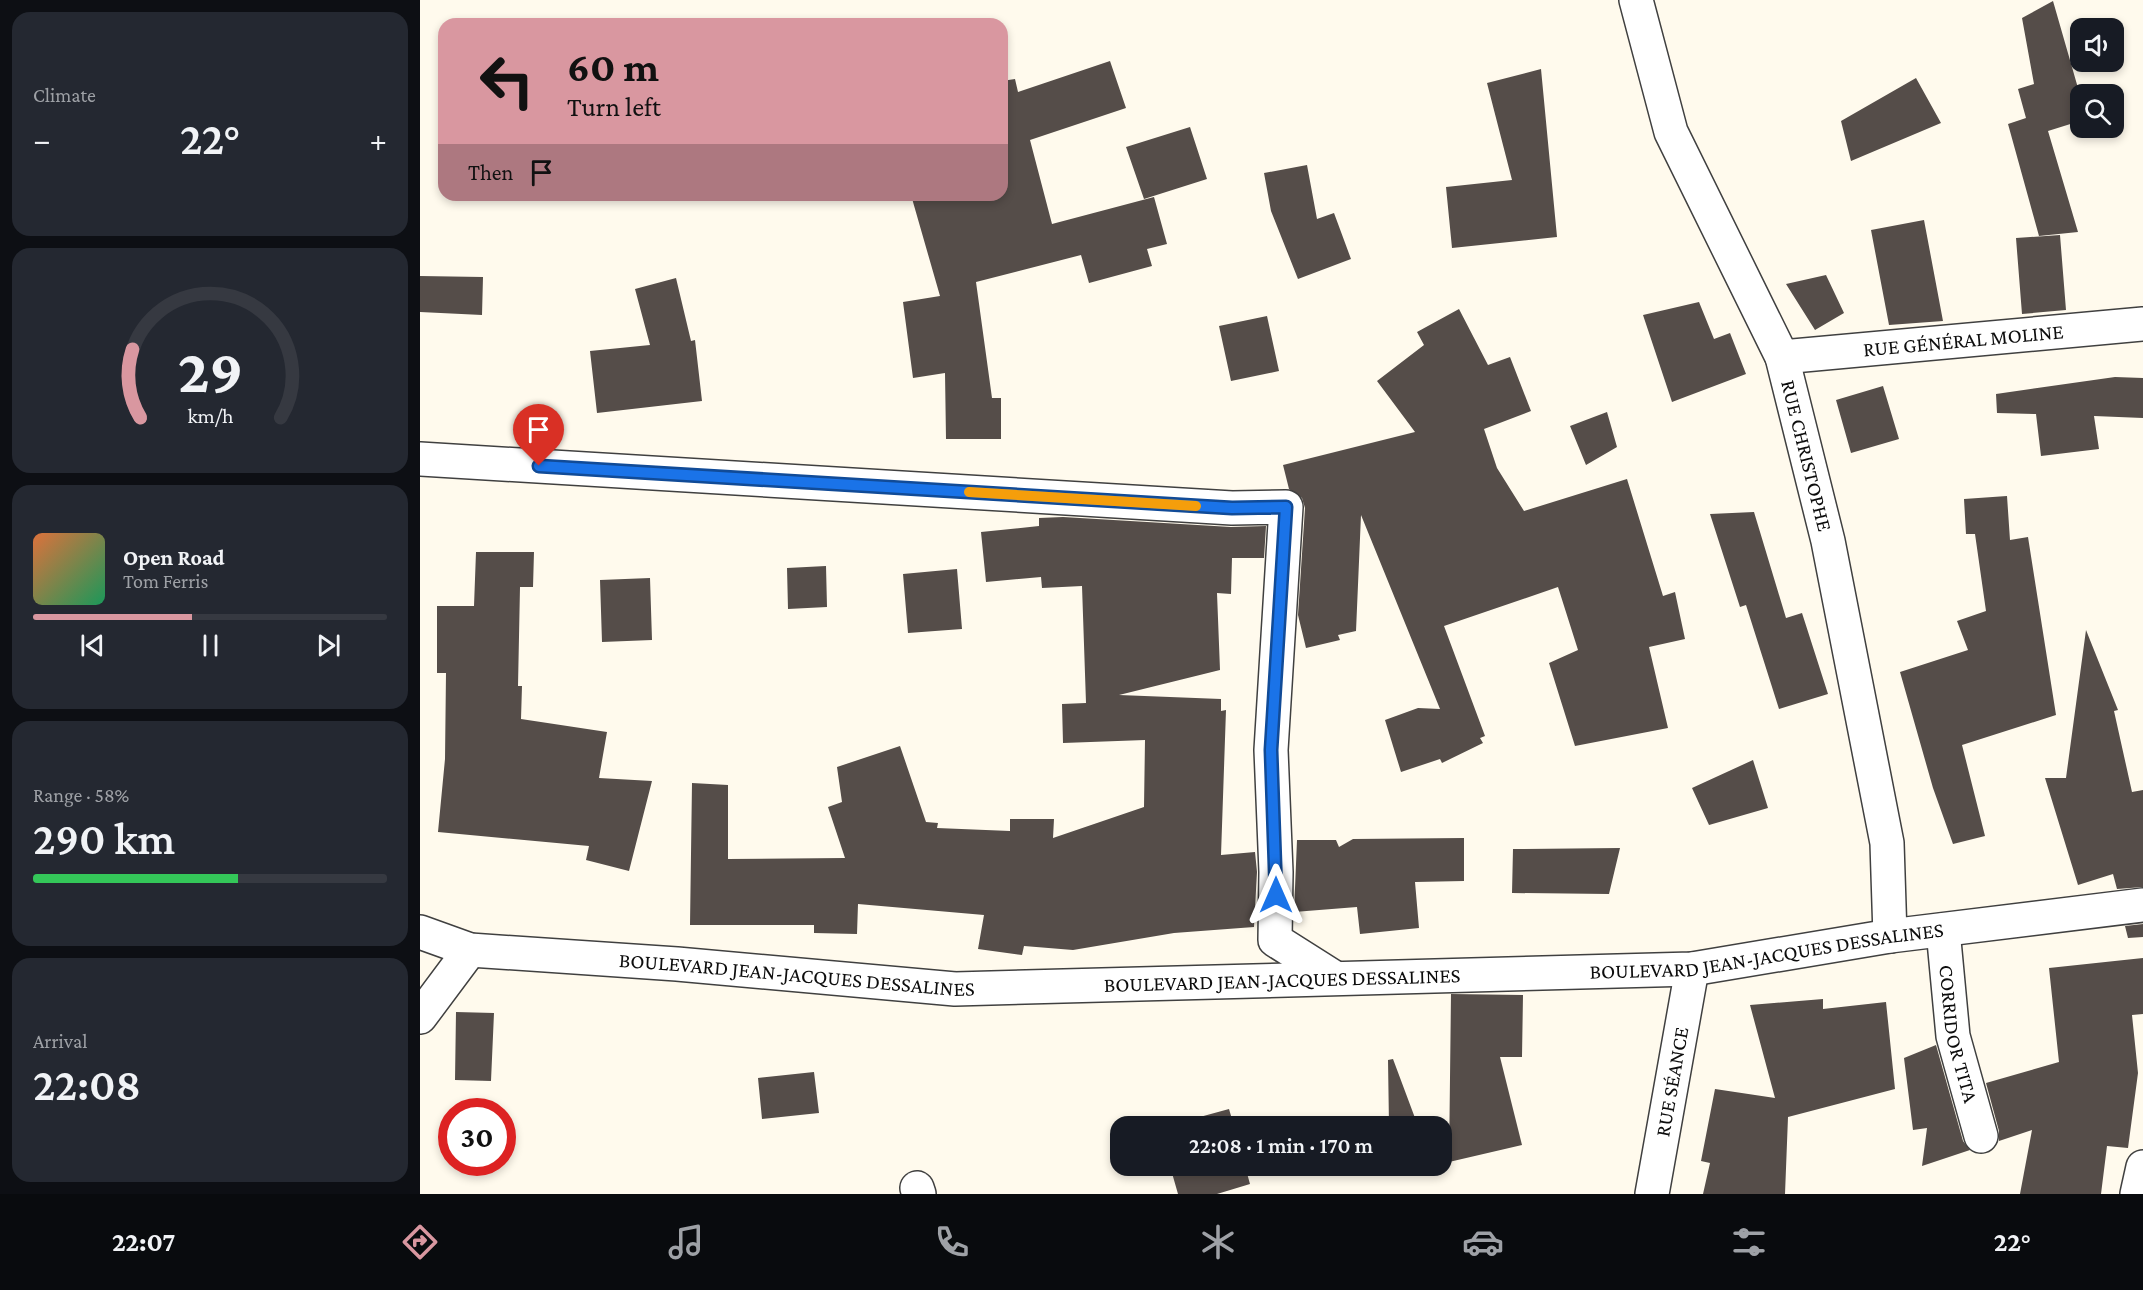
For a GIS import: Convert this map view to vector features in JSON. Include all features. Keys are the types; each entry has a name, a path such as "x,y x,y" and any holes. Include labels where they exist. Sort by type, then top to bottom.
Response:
{"street":[{"name":"RUE CHRISTOPHE","path":"1636,0 1671,132 1782,357 1828,541 1887,843 1890,936"},
{"name":"RUE GÉNÉRAL MOLINE","path":"1782,357 2143,324"},
{"path":"420,459 1232,508 1286,507 1271,750 1276,872 1275,940 1335,978"},
{"name":"BOULEVARD JEAN-JACQUES DESSALINES","path":"420,932 470,950 678,964 956,989 1692,969 1890,936 2143,905"},
{"name":"CORRIDOR TITA","path":"1943,930 1953,1036 1981,1136"},
{"path":"420,1017 470,950"},
{"name":"RUE SÉANCE","path":"1652,1194 1692,969"},
{"path":"2137,1194 2143,1167"}],"building":[{"path":"2053,1 2070,60 2070,72 2073,72 2077,84 2070,84 2070,124 2048,131 2078,232 2039,236 2008,124 2026,118 2018,89 2034,84 2022,18"},
{"path":"1110,61 1126,108 1030,140 1052,224 1154,197 1167,244 1147,249 1152,266 1089,283 1081,255 976,282 992,398 1001,398 1001,439 946,439 945,373 913,378 903,302 940,296 913,201 1008,201 1008,80 1015,79 1018,92"},
{"path":"1541,69 1557,237 1452,248 1446,187 1512,180 1487,83"},
{"path":"1916,78 1941,123 1851,161 1841,121"},
{"path":"1190,127 1207,179 1144,199 1126,147"},
{"path":"1307,165 1317,219 1334,213 1351,259 1298,279 1271,211 1264,173"},
{"path":"1924,220 1943,321 1889,325 1871,230"},
{"path":"2060,235 2066,310 2022,314 2016,238"},
{"path":"1826,275 1844,313 1815,330 1786,284"},
{"path":"420,276 483,277 482,315 420,312"},
{"path":"676,278 691,341 695,340 702,401 597,413 590,351 650,345 635,289"},
{"path":"1699,302 1714,339 1730,333 1746,374 1672,402 1643,315"},
{"path":"1459,309 1488,365 1510,357 1531,411 1484,429 1497,468 1524,511 1627,479 1663,596 1675,592 1685,639 1649,647 1668,728 1575,746 1549,663 1578,650 1558,587 1444,626 1485,736 1480,738 1483,743 1442,763 1440,759 1401,772 1385,720 1418,708 1440,709 1361,515 1356,631 1338,635 1340,640 1306,648 1298,615 1305,508 1302,498 1289,489 1283,465 1415,432 1377,381 1424,345 1417,332"},
{"path":"1267,316 1279,371 1231,381 1219,326"},
{"path":"2115,377 2143,378 2143,418 2094,416 2099,449 2041,456 2036,414 1997,413 1996,394"},
{"path":"1883,386 1899,439 1851,453 1836,400"},
{"path":"1607,412 1617,447 1586,465 1570,426"},
{"path":"2007,496 2010,540 2028,537 2056,715 1962,745 1985,836 1953,844 1933,788 1900,672 1968,650 1957,621 1986,611 1975,534 1966,534 1964,499"},
{"path":"1754,512 1786,618 1802,613 1828,694 1779,709 1746,605 1740,607 1710,514"},
{"path":"1063,517 1231,527 1266,526 1264,558 1232,558 1231,594 1217,593 1220,670 1119,695 1221,699 1221,711 1226,710 1221,855 1255,852 1257,872 1254,927 1174,933 1073,950 1024,946 1022,955 978,949 984,915 858,904 857,934 814,933 814,925 690,925 692,783 728,785 728,859 845,858 828,807 842,802 837,767 900,746 926,822 938,823 937,828 1010,831 1010,819 1054,819 1053,838 1144,807 1145,740 1063,743 1062,704 1086,703 1082,586 1042,588 1041,577 986,582 981,532 1039,526 1039,518"},
{"path":"476,552 534,552 533,587 520,587 518,686 522,686 521,719 607,732 599,778 652,781 629,871 586,860 589,846 438,832 445,759 446,673 437,673 437,606 474,606"},
{"path":"826,566 827,607 788,609 787,568"},
{"path":"957,569 962,629 908,633 903,574"},
{"path":"650,578 652,640 602,642 600,580"},
{"path":"2086,630 2118,710 2114,711 2132,792 2143,790 2143,887 2117,889 2113,874 2078,885 2045,778 2066,778"},
{"path":"1753,760 1768,808 1709,825 1692,788"},
{"path":"1464,838 1464,881 1415,882 1419,928 1360,934 1357,907 1294,912 1297,840 1336,840 1339,847 1353,839"},
{"path":"1620,848 1609,894 1512,893 1513,849"},
{"path":"2143,924 2143,937 2128,938 2125,926"},
{"path":"2143,958 2143,1014 2132,1015 2138,1073 2128,1148 2107,1146 2101,1194 2020,1194 2032,1130 1999,1141 1999,1131 1986,1083 2059,1062 2049,968"},
{"path":"1451,994 1523,995 1522,1057 1500,1057 1522,1145 1452,1161 1452,1116 1450,1116"},
{"path":"1823,999 1823,1009 1886,1002 1895,1089 1788,1117 1785,1194 1703,1194 1710,1163 1701,1161 1715,1089 1775,1098 1750,1005"},
{"path":"456,1012 494,1013 491,1081 455,1080"},
{"path":"1936,1045 1963,1141 1970,1150 1922,1166 1927,1128 1913,1130 1904,1058"},
{"path":"1393,1059 1414,1116 1389,1116 1388,1060"},
{"path":"814,1072 819,1113 762,1119 758,1078"},
{"path":"1229,1109 1231,1116 1203,1116"},
{"path":"1173,1176 1248,1176 1250,1184 1217,1194 1178,1194"}],"slow traffic":[{"path":"969,492 1196,506"}],"route":[{"path":"539,466 1232,508 1286,507 1271,750 1276,895"}]}
